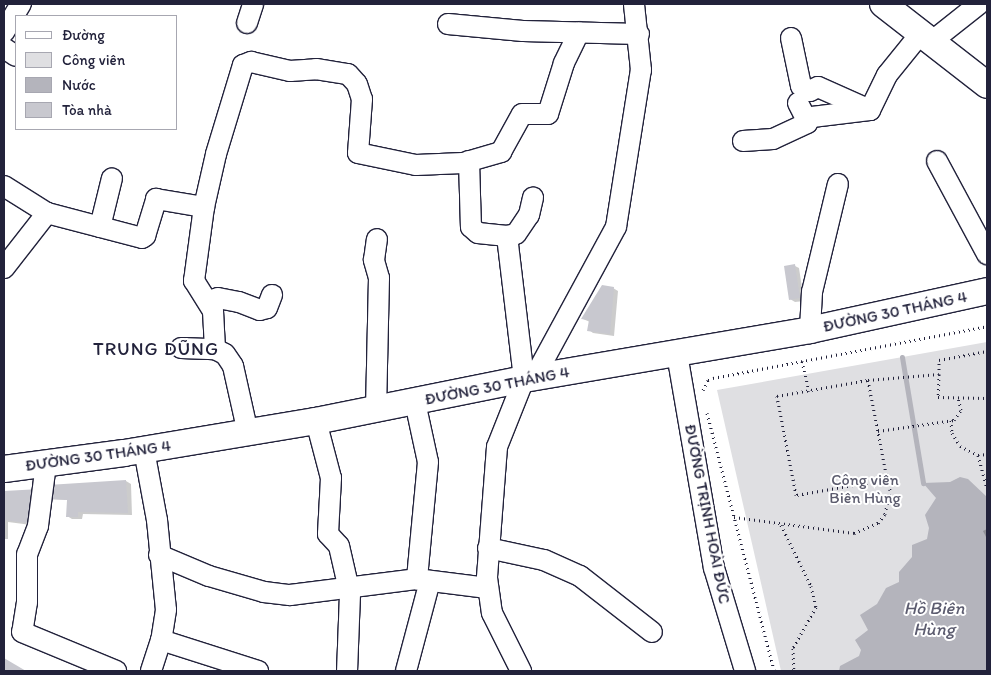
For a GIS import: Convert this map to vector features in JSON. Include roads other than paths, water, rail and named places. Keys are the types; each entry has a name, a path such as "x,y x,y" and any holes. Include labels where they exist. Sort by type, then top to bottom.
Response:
{"main road":[{"path":"883,4 987,85"},
{"name":"ĐƯỜNG 30 THÁNG 4","path":"4,469 144,450 316,421 528,378 810,330 987,291"}],"street":[{"path":"247,23 252,4"},
{"path":"521,671 492,613 487,588 488,548 497,447 528,378 616,227 638,103 639,34 634,4"},
{"path":"870,110 887,75 926,37 979,4"},
{"path":"7,48 15,23"},
{"path":"448,24 523,32 639,34"},
{"path":"215,349 213,312 209,301 194,281 204,207 216,154 246,62 290,70 316,69 348,74 357,84 362,99 360,154 416,165 469,161 501,152 522,114 548,114 564,63 579,32"},
{"path":"791,38 801,86 810,91 818,88 870,110"},
{"path":"742,141 773,139 806,123 802,111 870,110"},
{"path":"469,161 472,229 478,233 507,236 519,232 529,215 533,197"},
{"path":"937,161 987,254"},
{"path":"100,227 112,178"},
{"path":"810,330 812,292 838,184"},
{"path":"4,186 47,213 142,238 145,236 156,199 204,207"},
{"path":"4,268 47,213"},
{"path":"507,236 528,378"},
{"path":"376,410 379,278 374,260 377,239"},
{"path":"209,301 218,298 239,302 260,310 268,308 272,296"},
{"path":"181,348 215,349 225,354 233,366 248,433"},
{"name":"ĐƯỜNG TRỊNH HOÀI ĐỨC","path":"677,354 714,568 738,668"},
{"path":"406,671 424,580 428,462 416,402"},
{"path":"316,421 331,478 328,534 339,546 349,589 348,671"},
{"path":"144,450 157,520 166,610 161,640 151,671"},
{"path":"46,464 38,526 27,554 27,602 22,632 116,671"},
{"path":"488,548 544,560 573,572 609,596 652,632"},
{"path":"159,555 201,574 264,592 302,596 424,580 487,588"},
{"path":"161,640 258,671"}],"water":[{"name":"Hồ Biên Hùng","path":"960,477 968,479 987,497 987,671 839,671 840,666 859,656 861,650 855,640 868,630 860,615 877,604 886,588 899,582 899,572 912,557 912,545 927,539 929,528 925,515 936,498 923,483 950,482"}],"waterway":[{"path":"902,357 923,483"}],"district":[{"name":"TRUNG DŨNG","path":"156,349"}],"park label":[{"name":"Công viên Biên Hùng","path":"865,489"}]}
